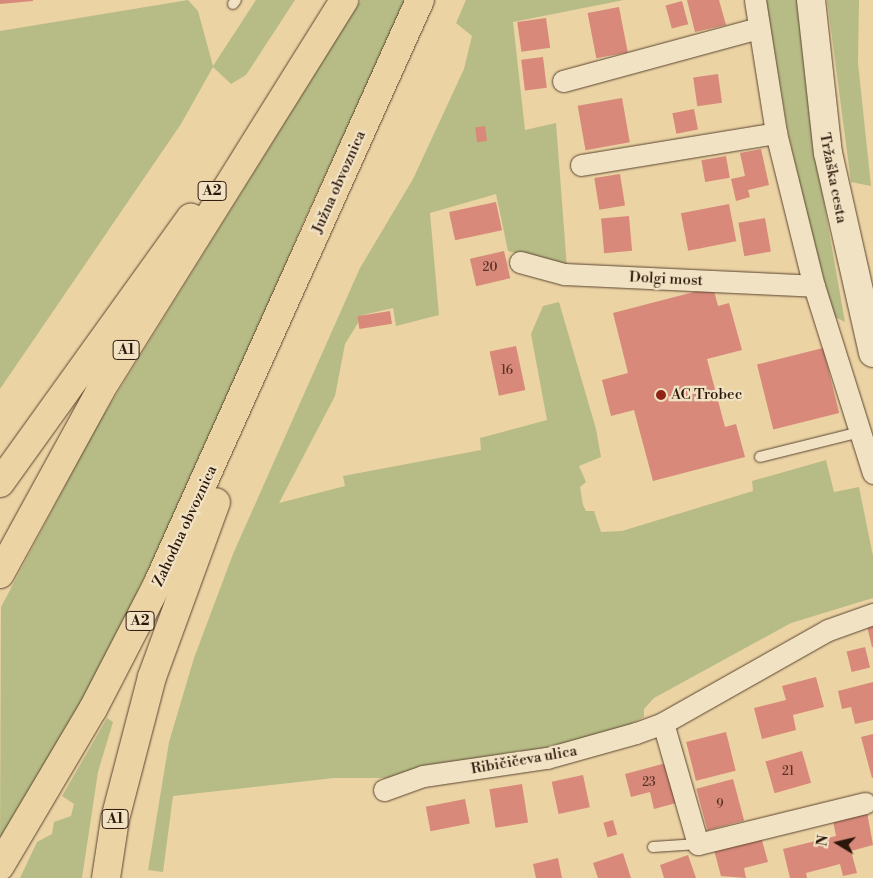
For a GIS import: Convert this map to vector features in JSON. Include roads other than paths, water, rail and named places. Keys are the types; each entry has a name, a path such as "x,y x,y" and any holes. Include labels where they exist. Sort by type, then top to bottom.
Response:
{"highway":[{"name":"A1","path":"0,574 90,408 264,134 344,0"},
{"name":"Južna obvoznica","path":"258,364 420,0"},
{"name":"A2","path":"0,483 197,208 264,134"},
{"name":"A1","path":"106,878 115,819 152,677 206,527 256,410 258,364"},
{"name":"Zahodna obvoznica","path":"0,866 138,626 258,364"}],"main road":[{"name":"Tržaška cesta","path":"812,0 828,153 873,353"}],"street":[{"path":"755,0 776,133 814,286 873,473"},
{"path":"564,81 758,28"},
{"path":"581,165 776,133"},
{"name":"Dolgi most","path":"520,262 564,274 814,286"},
{"name":"Ribičičeva ulica","path":"384,790 423,776 588,748 663,723 769,661 873,614"},
{"path":"663,723 698,844 865,803"}],"lane":[{"path":"760,457 860,432"},
{"path":"653,847 698,844"}],"place":[{"name":"AC Trobec","path":"661,395"}]}
